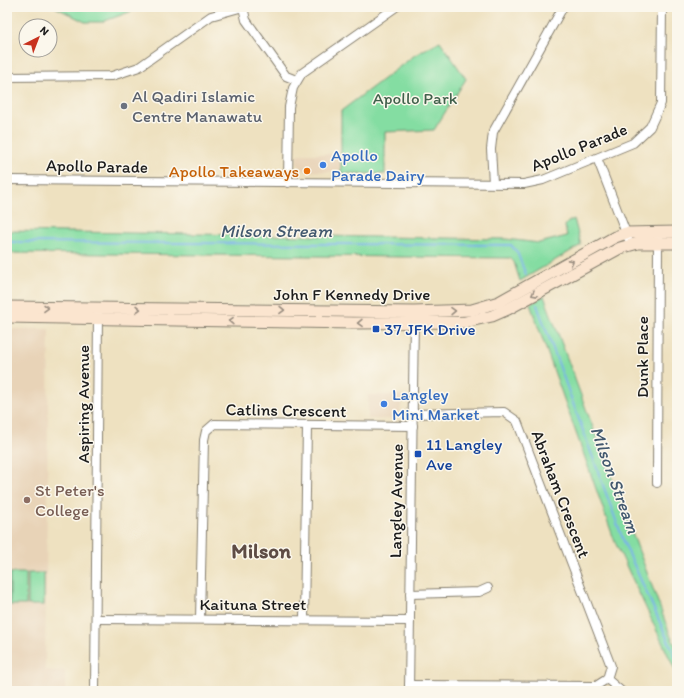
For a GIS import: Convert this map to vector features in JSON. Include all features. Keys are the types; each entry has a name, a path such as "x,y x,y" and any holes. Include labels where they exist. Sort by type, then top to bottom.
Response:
{"main road":[{"name":"John F Kennedy Drive","path":"7,307 98,313 414,317 465,322 492,316 508,309 608,253 631,244 677,232"},
{"name":"John F Kennedy Drive","path":"414,317 472,310 499,302 615,237 626,233 658,237 677,243"},
{"name":"John F Kennedy Drive","path":"7,317 98,313"}],"street":[{"path":"7,77 112,76 127,72 139,67 211,16 243,7 246,20 286,76 296,80"},
{"path":"288,183 289,107 290,96 296,80 309,67 396,7"},
{"path":"493,184 491,149 493,132 563,7"},
{"name":"Apollo Parade","path":"7,180 524,184 543,180 638,140 650,128 661,103 662,7"},
{"path":"597,158 631,244"},
{"name":"Dunk Place","path":"657,483 658,237"},
{"name":"Aspiring Avenue","path":"95,691 98,313"},
{"name":"Langley Avenue","path":"409,688 414,317"},
{"name":"Abraham Crescent","path":"412,414 504,412 516,421 611,666 606,679"},
{"name":"Catlins Crescent","path":"200,619 206,430 214,424 412,426"},
{"path":"304,620 307,426"},
{"path":"410,594 479,592 488,588"},
{"name":"Kaituna Street","path":"96,619 410,621"},
{"path":"409,688 596,686 606,679 621,691"}],"shaded area":[{"path":"300,154 341,154 340,172 305,171 297,164 297,156"},
{"name":"St Peter's College","path":"7,329 49,329 45,670 65,671 65,691 7,691"},
{"path":"368,395 402,395 400,414 396,419 368,419"}],"green space":[{"path":"55,7 143,7 102,22 85,22"},
{"name":"Apollo Park","path":"440,41 466,79 434,130 385,132 385,174 341,173 341,111 415,55"},
{"path":"574,219 581,245 520,281 514,262 510,258 7,253 7,231 506,239 539,243 567,236 565,226 568,222"},
{"path":"544,296 671,637 677,648 677,674 615,542 530,304"},
{"path":"7,573 9,573 9,605 7,605"},
{"path":"10,573 26,573 26,605 10,605"},
{"path":"28,573 44,573 44,605 28,605"}],"waterway":[{"name":"Milson Stream","path":"7,242 511,245 517,252 526,275"},
{"name":"Milson Stream","path":"537,305 625,545 677,660"}],"place":[{"name":"Al Qadiri Islamic Centre Manawatu","path":"124,106"},
{"name":"Apollo Parade Dairy","path":"323,165"},
{"name":"Apollo Takeaways","path":"307,171"},
{"name":"37 JFK Drive","path":"376,329"},
{"name":"Langley Mini Market","path":"384,404"},
{"name":"11 Langley Ave","path":"418,454"},
{"name":"St Peter's College","path":"27,500"}],"district":[{"name":"Milson","path":"261,551"}]}
